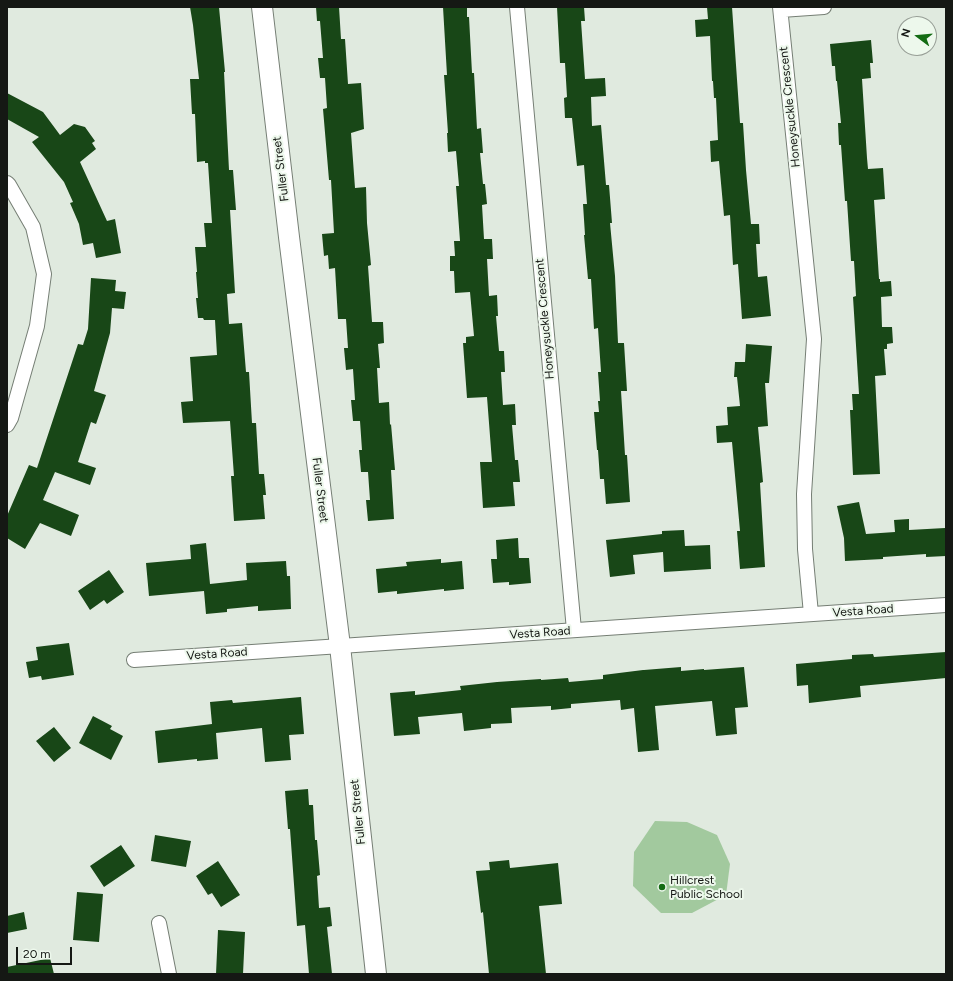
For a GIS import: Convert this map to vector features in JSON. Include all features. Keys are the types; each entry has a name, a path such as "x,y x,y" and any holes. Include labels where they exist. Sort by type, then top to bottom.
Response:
{"street":[{"name":"Fuller Street","path":"262,7 340,646 376,974"},
{"name":"Honeysuckle Crescent","path":"517,7 574,630"},
{"path":"780,8 824,7"},
{"name":"Honeysuckle Crescent","path":"780,8 814,339 804,494 805,549 811,614"},
{"path":"7,183 33,227 44,274 37,326 11,418 7,425"},
{"name":"Vesta Road","path":"134,660 946,605"},
{"path":"159,923 169,974"}],"green space":[{"path":"655,821 687,822 717,835 730,864 726,895 692,913 661,913 633,886 634,852"}],"building":[{"path":"190,7 219,7 225,72 229,170 233,170 236,210 230,210 235,293 227,294 229,324 242,323 246,372 249,372 252,423 256,423 259,474 264,474 266,495 263,495 265,519 234,521 231,476 234,476 230,421 183,423 181,402 193,401 190,357 217,355 215,320 204,320 203,318 198,318 196,298 198,298 195,247 206,247 204,223 212,223 208,163 205,163 205,161 197,162 195,114 192,114 190,79 199,79"},
{"path":"316,7 339,7 341,39 345,39 348,84 361,83 364,129 351,133 355,188 366,187 367,223 371,265 368,266 372,322 383,322 384,343 378,344 380,368 377,368 379,403 389,402 395,470 391,470 394,519 368,521 366,500 370,500 368,472 361,472 359,450 362,450 360,421 353,421 351,400 355,400 353,369 346,370 344,348 348,348 346,319 338,319 335,268 329,269 328,255 324,256 322,234 334,233 331,180 329,180 323,109 327,108 325,78 320,78 318,58 323,58 320,21 317,21"},
{"path":"443,7 467,7 467,17 469,17 477,129 481,128 483,153 480,153 483,184 485,184 487,204 482,205 484,239 492,239 493,259 487,259 489,296 497,295 498,316 496,316 499,351 504,351 505,372 501,372 503,405 515,404 516,425 512,425 515,460 518,460 520,482 513,482 515,506 483,508 480,462 492,462 487,397 467,398 463,343 466,343 466,337 474,336 470,292 455,293 454,271 450,271 450,256 455,256 454,241 460,241 456,186 459,186 456,151 448,152 444,75 447,75"},
{"path":"557,7 584,7 585,21 581,21 585,79 605,78 606,96 591,97 592,126 601,125 606,185 609,185 618,343 624,343 627,391 621,391 630,502 606,504 604,479 600,479 594,412 599,412 598,401 600,401 598,372 601,372 598,328 594,329 591,279 588,279 584,235 583,204 587,204 584,165 577,166 572,118 565,118 564,98 567,97 565,63 560,63"},
{"path":"707,7 732,7 740,123 743,123 751,224 759,224 760,244 756,244 758,277 767,276 771,316 742,319 738,264 733,265 730,215 724,216 719,161 711,162 710,141 718,140 716,98 714,98 712,81 710,36 696,37 695,20 708,19"},
{"path":"871,40 873,63 870,63 871,78 862,79 867,158 868,169 883,168 885,199 874,200 879,279 880,282 891,281 892,296 881,297 882,327 892,327 893,343 887,344 887,349 884,349 886,375 875,376 880,474 853,475 850,410 853,410 852,394 859,394 853,297 856,296 854,261 851,261 847,201 845,201 841,145 839,145 838,123 841,123 837,81 835,66 832,66 830,44"},
{"path":"7,93 43,112 60,135 74,124 85,127 95,141 92,143 96,149 80,162 107,221 115,219 121,253 96,258 93,243 83,245 79,224 70,203 73,202 64,182 32,142 39,137 7,119"},
{"path":"91,278 116,280 115,291 126,292 124,309 112,308 110,333 94,391 106,395 96,424 91,422 78,462 96,468 90,485 55,472 43,500 79,515 71,536 40,523 25,549 7,538 7,516 29,465 37,468 78,344 83,345 88,329"},
{"path":"746,344 772,346 769,383 765,383 768,426 758,427 763,482 760,483 765,567 740,569 737,531 740,531 732,442 717,443 716,426 728,425 727,407 740,406 737,377 734,377 735,362 745,362"},
{"path":"859,502 866,534 895,532 894,520 909,519 909,530 945,528 946,556 926,557 926,554 883,557 883,559 845,561 844,538 837,506"},
{"path":"684,530 685,546 710,545 711,569 664,572 663,552 633,555 635,574 610,577 606,540 662,534 662,531"},
{"path":"518,538 519,558 529,558 531,583 509,585 509,582 493,583 491,559 497,559 496,540"},
{"path":"206,543 210,584 247,580 246,563 286,561 287,576 290,576 291,609 258,611 258,606 227,609 227,612 206,614 204,591 149,596 146,563 191,559 190,545"},
{"path":"441,559 441,563 462,561 464,589 444,591 444,589 397,594 397,591 378,593 376,569 407,566 406,562"},
{"path":"109,570 124,592 107,604 104,600 90,610 78,591"},
{"path":"69,643 74,675 42,680 41,676 29,678 26,662 38,660 36,647"},
{"path":"946,652 946,678 860,686 861,697 809,703 808,685 797,686 796,664 852,659 852,655 873,654 874,657"},
{"path":"681,667 681,671 744,667 748,707 735,708 737,734 716,736 712,701 655,706 659,750 638,752 634,708 621,710 620,700 571,704 571,708 551,710 551,706 511,708 512,723 491,724 491,728 464,731 462,713 418,717 420,734 394,736 390,693 415,691 415,695 461,690 460,686 541,679 568,678 569,682 603,679 603,675"},
{"path":"301,697 304,734 289,735 291,760 265,762 262,728 216,733 218,759 197,761 197,759 158,763 155,731 212,724 210,702 232,700 233,703"},
{"path":"93,716 112,726 110,729 123,736 111,760 79,743"},
{"path":"54,727 71,748 54,762 36,741"},
{"path":"308,789 309,805 313,805 315,840 317,840 320,875 317,876 319,908 330,907 332,926 327,927 332,974 309,974 305,925 297,926 290,829 288,829 285,791"},
{"path":"155,835 191,841 186,867 151,861"},
{"path":"121,845 135,866 104,887 90,866"},
{"path":"509,860 510,868 558,863 562,904 539,906 546,974 489,974 483,912 481,913 476,871 490,870 489,862"},
{"path":"218,861 240,895 221,907 212,893 208,895 196,876"},
{"path":"77,892 103,894 99,942 73,940"},
{"path":"24,912 27,929 7,933 7,916"},
{"path":"218,930 245,932 243,974 216,974"},
{"path":"50,958 54,974 7,974 7,967"}],"place":[{"name":"Hillcrest Public School","path":"662,887"}]}
